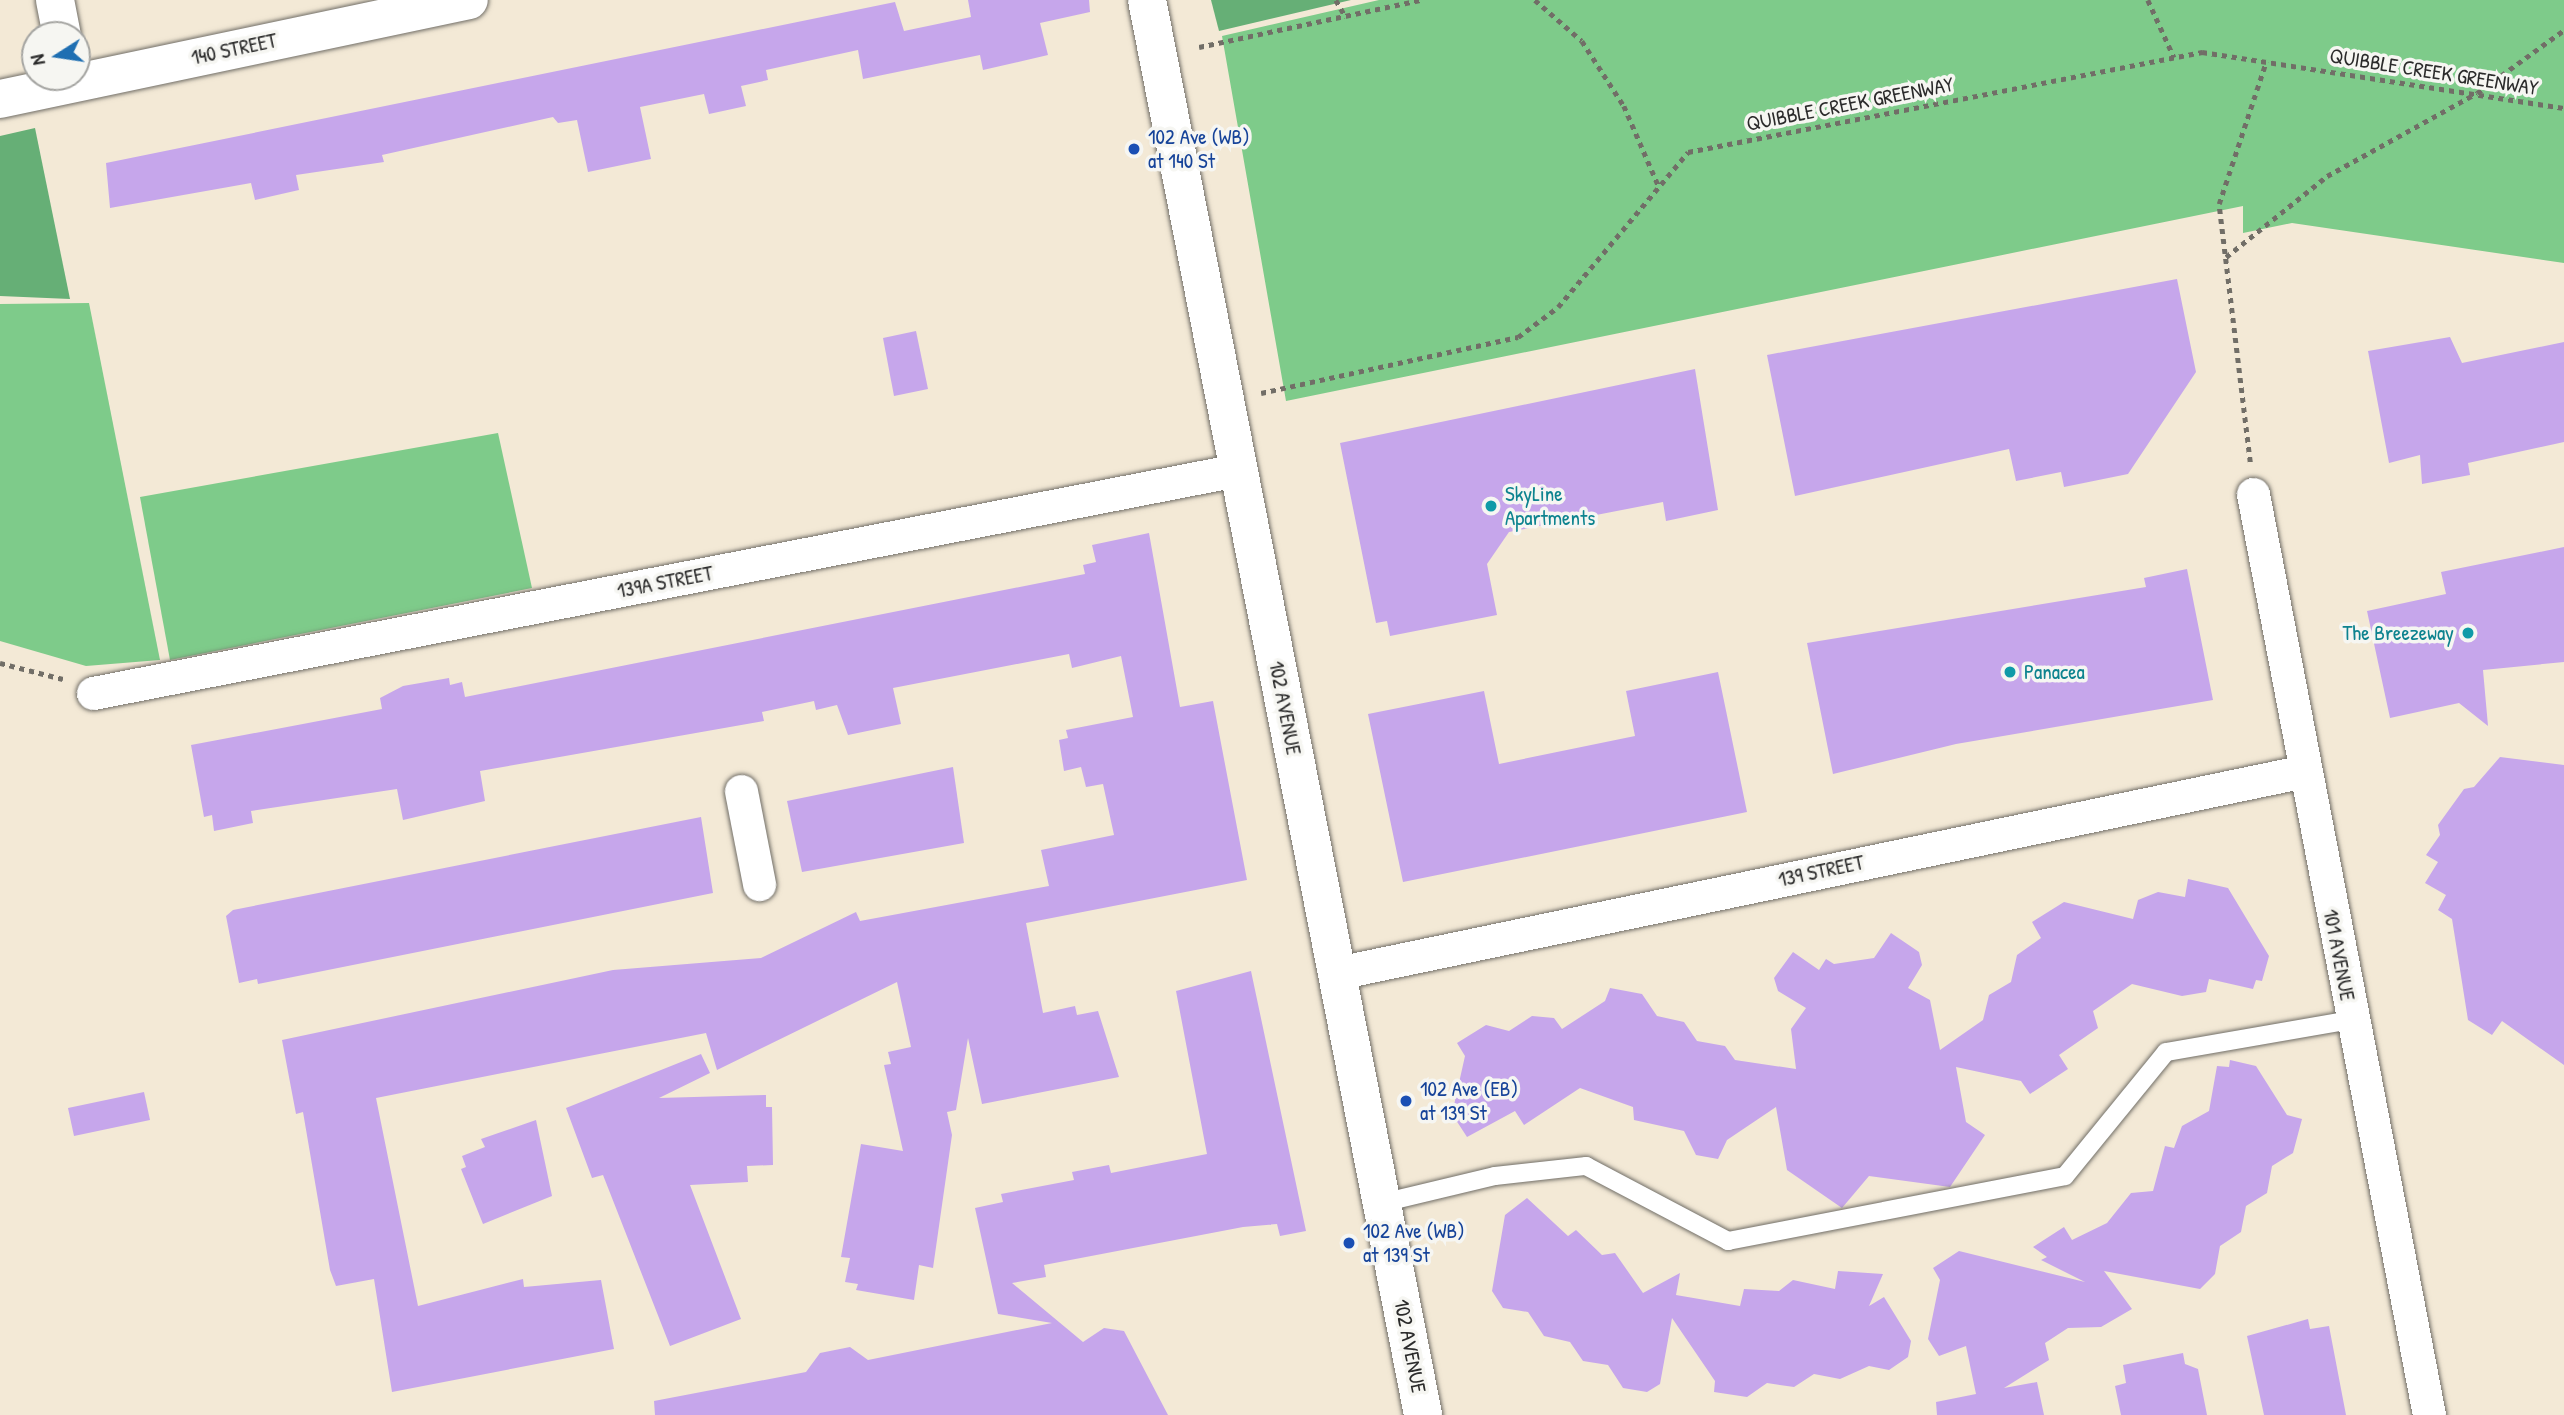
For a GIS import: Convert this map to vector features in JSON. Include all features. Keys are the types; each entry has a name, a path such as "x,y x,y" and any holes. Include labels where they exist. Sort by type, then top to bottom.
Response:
{"street":[{"path":"55,0 59,21"},
{"name":"102 AVENUE","path":"1147,0 1423,1415"},
{"name":"140 STREET","path":"91,76 458,1"},
{"name":"140 STREET","path":"0,99 30,91"},
{"name":"139A STREET","path":"93,693 1237,470"},
{"name":"101 AVENUE","path":"2253,494 2428,1415"},
{"name":"139 STREET","path":"1337,974 2305,771"},
{"path":"741,791 759,884"}],"lane":[{"path":"1381,1203 1494,1177 1586,1166 1728,1241 2064,1176 2166,1052 2351,1020"}],"path":[{"path":"1336,0 1346,17"},
{"path":"1199,47 1420,0"},
{"path":"1535,0 1582,41 1625,106 1659,187"},
{"path":"2148,0 2174,57"},
{"path":"2225,257 2327,176 2477,93 2564,30"},
{"name":"QUIBBLE CREEK GREENWAY","path":"1224,401 1461,354 1518,337 1558,307 1688,152 2202,52 2564,108"},
{"path":"2253,494 2219,204 2266,62"},
{"path":"0,663 43,670 93,693"}],"green space":[{"path":"1211,0 1351,0 1219,31"},
{"path":"1379,0 2564,0 2564,263 2292,223 2243,233 2243,206 1286,401 1222,36"},
{"path":"35,128 70,299 0,296 0,136"},
{"path":"89,303 160,660 86,666 0,641 0,304"},
{"path":"498,433 532,588 170,660 140,497"}],"building":[{"path":"968,0 1089,0 1090,12 1040,23 1048,55 983,70 980,55 863,79 858,50 766,70 768,80 741,86 746,106 709,114 704,94 640,107 651,159 588,172 577,120 558,123 553,117 382,155 384,162 296,175 299,190 255,200 251,183 110,208 106,163 895,2 904,31 971,17"},
{"path":"2177,279 2196,372 2128,474 2064,487 2061,472 2016,481 2009,449 1795,496 1767,355"},
{"path":"916,331 928,389 894,396 883,338"},
{"path":"2450,337 2462,363 2564,342 2564,442 2468,463 2470,475 2422,484 2420,455 2389,463 2368,351"},
{"name":"SkyLine Apartments","path":"1695,369 1718,510 1666,521 1663,502 1509,532 1487,564 1497,615 1390,636 1387,621 1376,623 1340,443"},
{"path":"1149,533 1180,707 1213,701 1247,880 1026,923 1043,1013 1075,1006 1077,1015 1098,1011 1119,1077 982,1104 968,1038 956,1110 947,1112 952,1135 933,1268 919,1265 914,1300 856,1290 858,1284 845,1282 850,1258 841,1257 861,1144 903,1151 884,1065 891,1064 888,1052 911,1047 897,982 717,1070 706,1033 376,1098 418,1306 523,1279 524,1287 601,1280 614,1349 392,1392 374,1279 336,1286 330,1270 303,1112 296,1114 282,1040 613,970 761,958 856,912 860,921 1049,886 1041,850 1114,835 1103,784 1086,787 1081,767 1064,771 1059,740 1068,738 1066,730 1133,717 1121,656 1072,668 1069,654 893,688 901,724 848,735 837,705 816,710 814,701 762,712 764,721 480,771 485,801 403,820 397,789 251,811 253,823 214,831 212,815 204,817 191,745 382,709 380,698 403,686 449,678 450,685 462,682 465,697 1085,574 1083,565 1096,562 1092,545"},
{"name":"The Breezeway","path":"2564,547 2564,662 2483,670 2488,726 2459,703 2390,718 2367,611 2446,594 2441,572"},
{"name":"Panacea","path":"2187,569 2213,700 1956,744 1833,774 1807,643 2146,587 2144,578"},
{"path":"1718,672 1747,812 1403,882 1368,714 1484,691 1499,764 1635,736 1626,691"},
{"path":"2500,757 2564,765 2564,1065 2502,1021 2492,1035 2468,1020 2452,919 2438,910 2446,895 2425,883 2438,862 2426,855 2440,835 2438,825 2464,789 2474,787"},
{"path":"953,767 964,843 802,872 787,801"},
{"path":"701,817 713,893 258,984 257,979 239,983 226,916 233,910"},
{"path":"2188,879 2228,888 2269,956 2262,981 2256,980 2253,989 2209,979 2206,992 2182,996 2132,984 2093,1011 2098,1028 2059,1055 2068,1069 2030,1094 2021,1081 1956,1067 1966,1122 1985,1135 1950,1187 1869,1176 1842,1208 1787,1170 1776,1107 1727,1140 1718,1159 1696,1155 1684,1131 1634,1120 1633,1107 1580,1088 1524,1125 1515,1111 1467,1137 1452,1114 1465,1056 1457,1043 1486,1025 1509,1031 1532,1016 1554,1018 1562,1029 1605,1001 1610,988 1642,994 1657,1016 1684,1022 1697,1041 1725,1046 1735,1060 1796,1069 1791,1029 1806,1008 1778,991 1774,978 1793,952 1819,970 1826,959 1834,964 1874,958 1891,933 1919,952 1922,965 1908,988 1930,1000 1940,1050 1983,1020 1989,995 2011,982 2017,955 2041,938 2032,922 2064,902 2133,919 2138,900 2158,892 2185,897"},
{"path":"1251,971 1306,1231 1280,1236 1277,1224 1243,1227 1044,1265 1046,1277 1012,1283 1083,1342 1104,1328 1124,1331 1168,1415 655,1415 654,1401 806,1372 820,1353 850,1347 868,1360 1052,1323 998,1314 975,1208 1003,1202 1001,1194 1074,1180 1072,1172 1109,1165 1111,1173 1207,1154 1176,991"},
{"path":"701,1054 710,1073 659,1098 766,1095 766,1107 772,1107 773,1165 747,1166 748,1182 690,1185 741,1319 670,1346 603,1175 592,1178 566,1108"},
{"path":"2230,1060 2256,1066 2287,1115 2302,1119 2293,1153 2272,1166 2267,1193 2246,1206 2241,1232 2220,1246 2215,1274 2200,1289 2104,1271 2132,1309 2101,1327 2068,1328 2045,1343 2049,1360 2004,1388 2037,1382 2044,1415 1937,1415 1936,1402 1976,1394 1966,1346 1939,1356 1928,1339 1940,1280 1933,1268 1959,1251 2085,1282 2041,1260 2047,1257 2033,1247 2064,1227 2072,1240 2107,1223 2131,1193 2153,1191 2165,1146 2174,1148 2182,1126 2209,1111 2217,1066 2229,1067"},
{"path":"144,1092 150,1120 74,1136 68,1108"},
{"path":"536,1120 552,1196 483,1224 461,1169 466,1167 462,1156 485,1147 481,1139"},
{"path":"1527,1198 1568,1236 1576,1230 1602,1255 1615,1253 1643,1293 1680,1273 1676,1295 1740,1306 1744,1289 1779,1291 1793,1280 1835,1289 1838,1271 1883,1274 1869,1306 1884,1297 1911,1341 1908,1357 1889,1370 1869,1366 1840,1379 1814,1374 1794,1387 1767,1383 1747,1397 1714,1392 1715,1381 1672,1318 1660,1384 1647,1392 1623,1388 1608,1365 1583,1361 1570,1342 1544,1336 1528,1312 1503,1308 1492,1291 1505,1215"},
{"path":"2308,1319 2310,1329 2329,1326 2346,1415 2264,1415 2247,1336"},
{"path":"2183,1353 2185,1364 2198,1369 2207,1415 2121,1415 2115,1386 2126,1383 2123,1365"}],"place":[{"name":"102 Ave (WB) at 140 St","path":"1134,149"},
{"name":"SkyLine Apartments","path":"1491,506"},
{"name":"The Breezeway","path":"2468,633"},
{"name":"Panacea","path":"2010,672"},
{"name":"102 Ave (EB) at 139 St","path":"1406,1101"},
{"name":"102 Ave (WB) at 139 St","path":"1349,1243"}]}
